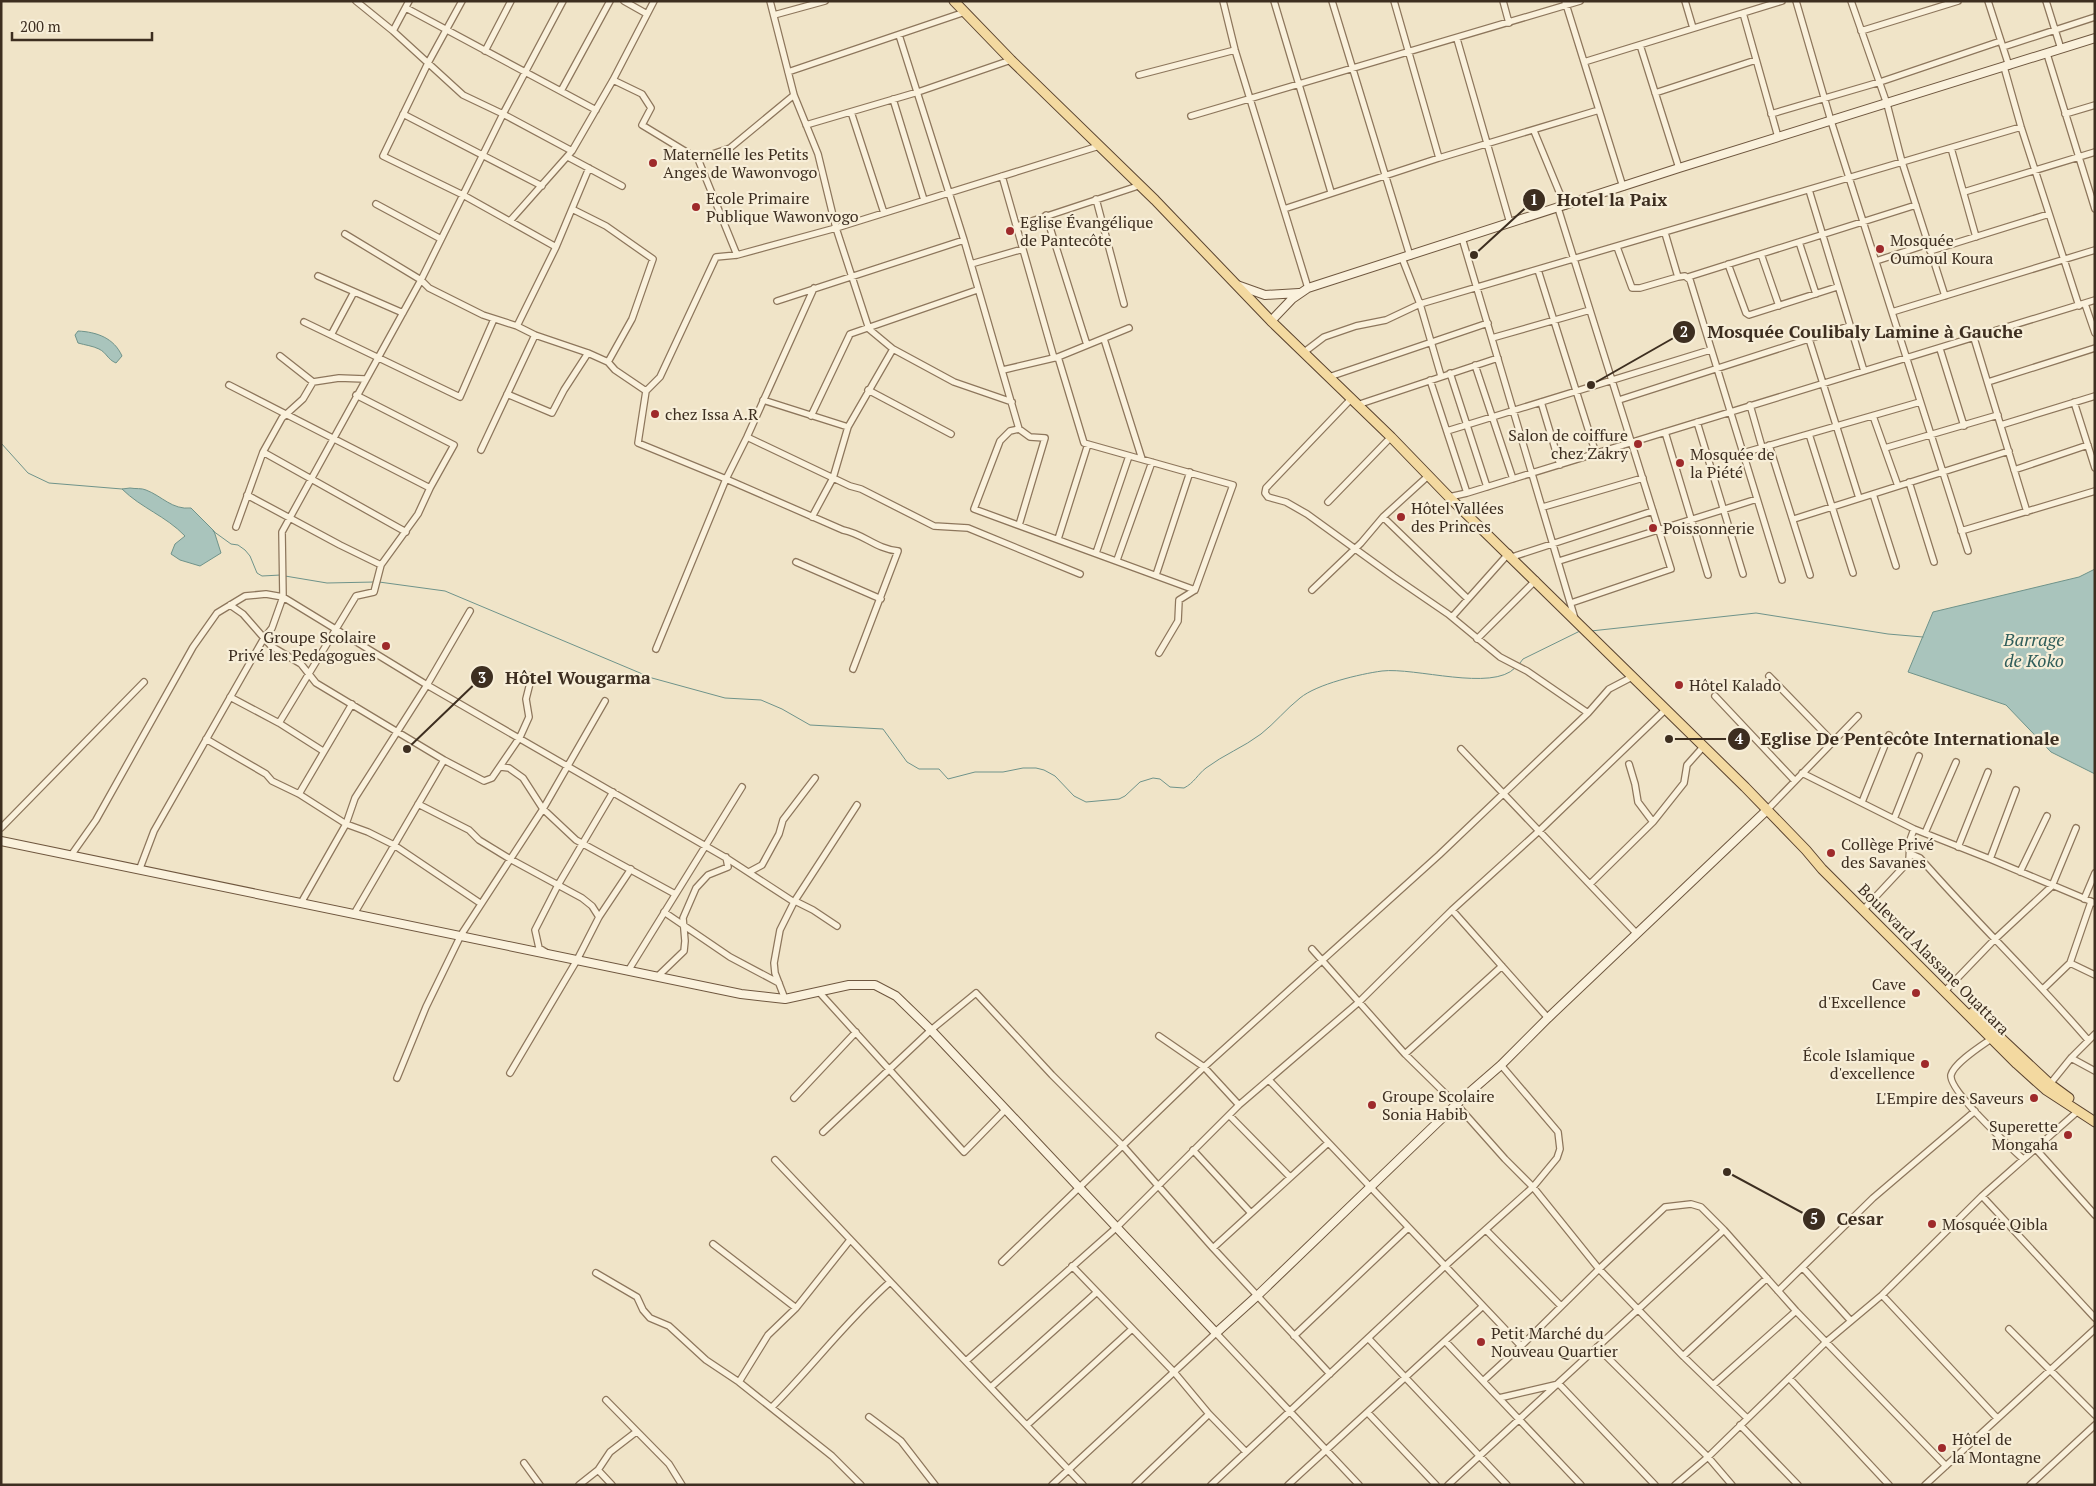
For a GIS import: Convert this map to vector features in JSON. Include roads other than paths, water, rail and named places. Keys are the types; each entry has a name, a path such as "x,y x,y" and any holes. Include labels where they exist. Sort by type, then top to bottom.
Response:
{"main road":[{"path":"954,1 1303,353 1536,580 1806,850"},
{"name":"Boulevard Alassane Ouattara","path":"1806,850 1866,907 1991,1038 2046,1090 2079,1108 2095,1114"},
{"name":"Boulevard Alassane Ouattara","path":"1806,850 1822,869 1946,989 2050,1084 2095,1122"},
{"path":"2079,1108 2095,1130"}],"street":[{"path":"356,1 393,31 463,95 503,114 570,154 588,168 622,186"},
{"path":"393,31 409,1"},
{"path":"462,1 428,63 383,156 463,195 556,247"},
{"path":"485,51 511,1"},
{"path":"140,868 154,831 264,638 272,628 283,597 282,532 421,280 503,114 562,1"},
{"path":"562,92 610,1"},
{"path":"624,1 647,14"},
{"path":"510,221 570,154 613,80 654,1"},
{"path":"770,1 794,95 818,154 836,228 869,329 893,349 954,382 1012,402"},
{"path":"774,15 825,1"},
{"path":"1223,1 1249,98 1308,288"},
{"path":"1274,1 1331,192"},
{"path":"1332,1 1410,256"},
{"path":"1394,1 1410,52 1438,158"},
{"path":"1502,1 1509,23"},
{"path":"1191,116 1457,39 1566,3 1580,1"},
{"path":"1685,1 1693,28"},
{"path":"1584,62 1782,1"},
{"path":"1796,1 1831,121 1941,472 1968,551"},
{"path":"1851,1 1880,82 1902,162 1945,296"},
{"path":"1861,31 1958,1"},
{"path":"1988,1 2002,44 2021,127 2049,214 2064,259 2095,332"},
{"path":"2046,1 2061,49"},
{"path":"1566,3 1623,187"},
{"path":"406,8 596,110"},
{"path":"788,72 965,12"},
{"path":"1743,13 1778,137"},
{"path":"1771,114 2095,17"},
{"path":"900,35 1003,370 1018,429 1030,437 1045,438 1019,525"},
{"path":"1271,321 1285,305 1308,288 1679,168 2095,38"},
{"path":"1457,39 1510,223"},
{"path":"1640,44 1679,168"},
{"path":"1139,76 1235,50"},
{"path":"2047,54 2094,206"},
{"path":"806,125 918,92 1011,60"},
{"path":"1655,93 1756,60"},
{"path":"613,80 642,94 650,108 642,125 698,159 737,255"},
{"path":"698,159 730,148 794,95"},
{"path":"893,99 924,200"},
{"path":"2065,114 2095,104"},
{"path":"1284,209 1438,158 1599,110"},
{"path":"851,112 884,213"},
{"path":"403,114 542,186"},
{"path":"1303,353 1324,337 1346,329 1386,320 1420,304 2021,127"},
{"path":"1534,130 1561,207 1574,260 1671,569 1571,603"},
{"path":"853,669 898,551 879,548 857,533 843,530 638,444 646,391 660,377 716,257 737,255 836,228 1099,146"},
{"path":"1950,148 1976,237"},
{"path":"1964,192 2095,152"},
{"path":"517,326 556,247 588,168"},
{"path":"1002,176 1056,358 1084,444 1233,485 1195,590 1179,600 1178,621 1159,653"},
{"path":"1016,226 1138,186"},
{"path":"1809,190 1864,371"},
{"path":"1096,199 1124,304"},
{"path":"376,204 441,239"},
{"path":"1617,247 1632,288 1640,288 1678,277 1688,277 1916,205"},
{"path":"572,209 606,226 653,259 632,319 608,362"},
{"path":"1930,251 2049,214"},
{"path":"1046,215 1087,345"},
{"path":"1665,233 1678,277"},
{"path":"345,234 421,280 429,288 494,319 588,352 608,362 615,370 646,391"},
{"path":"1462,238 1533,472 1575,619"},
{"path":"777,301 964,240"},
{"path":"1799,242 1816,294"},
{"path":"1876,261 1928,244"},
{"path":"971,264 1023,249"},
{"path":"1892,312 2095,250"},
{"path":"1761,254 1778,306"},
{"path":"1402,258 1420,304 1441,376"},
{"path":"1728,264 1746,313 1749,315 1838,287"},
{"path":"1538,270 1596,454"},
{"path":"318,276 403,313"},
{"path":"1688,277 1782,580"},
{"path":"1236,285 1264,295 1300,293"},
{"path":"656,649 726,480 814,288"},
{"path":"811,416 850,334 977,290"},
{"path":"331,335 354,292"},
{"path":"1449,497 1596,454 2095,300"},
{"path":"1492,338 1590,310"},
{"path":"304,322 460,397 494,319"},
{"path":"1329,377 1430,341 1488,323"},
{"path":"1619,400 1849,326"},
{"path":"1003,370 1056,358 1129,328"},
{"path":"481,450 536,335"},
{"path":"1974,338 2027,512"},
{"path":"1104,339 1142,459"},
{"path":"1809,339 1859,498"},
{"path":"1940,348 1964,426"},
{"path":"1988,382 2095,348"},
{"path":"812,517 833,478 848,428 893,349"},
{"path":"1447,431 1710,350"},
{"path":"507,394 552,413 588,352"},
{"path":"280,356 313,382 339,378 365,379"},
{"path":"1498,358 1354,402 1272,481 1264,493 1268,498 1286,502 1307,514 1452,617 1500,657 1527,671 1588,712"},
{"path":"1475,366 1513,479"},
{"path":"1450,373 1487,487"},
{"path":"1430,380 1467,493"},
{"path":"236,527 262,452 282,418 303,399 313,382"},
{"path":"229,385 430,488"},
{"path":"868,390 951,434"},
{"path":"279,723 356,596 374,592 381,565 418,514 454,445 356,395"},
{"path":"2001,425 2095,396"},
{"path":"762,400 848,428"},
{"path":"1541,402 1560,464"},
{"path":"1743,453 1920,402"},
{"path":"2074,402 2095,468"},
{"path":"1750,405 1762,448"},
{"path":"1884,448 1998,415"},
{"path":"1873,416 1898,486"},
{"path":"1697,422 1743,574"},
{"path":"1018,429 1010,431 1000,441 974,509 1195,590"},
{"path":"1665,432 1708,576"},
{"path":"1810,434 1853,573"},
{"path":"747,437 850,486 861,489 934,526 968,528 1080,574"},
{"path":"1328,502 1391,437"},
{"path":"1058,539 1088,444"},
{"path":"1769,445 1794,518 1810,575"},
{"path":"2014,470 2088,445"},
{"path":"1794,518 2009,451"},
{"path":"262,452 406,532"},
{"path":"1096,553 1129,456"},
{"path":"1117,560 1152,462"},
{"path":"1156,575 1190,472"},
{"path":"1312,590 1361,542 1383,517 1428,476"},
{"path":"1543,507 1643,478"},
{"path":"1909,482 1934,562"},
{"path":"1961,532 2095,491"},
{"path":"1873,494 1896,566"},
{"path":"247,495 381,565"},
{"path":"1559,561 1757,499"},
{"path":"1452,617 1510,555 1653,511"},
{"path":"1383,517 1468,599"},
{"path":"796,562 881,599"},
{"path":"1477,639 1536,580"},
{"path":"72,854 96,820 194,647 217,613 245,596 266,594 283,597 334,630 726,858 794,902 813,910 837,926"},
{"path":"230,605 242,614 271,646 301,664 316,683 396,732 484,781 492,778 520,737 529,717 526,700 532,675"},
{"path":"301,903 346,824 355,798 427,685 470,611"},
{"path":"1769,676 1833,742"},
{"path":"1002,1262 1204,1067 1503,793 1588,712 1609,689 1632,677"},
{"path":"1,828 144,682"},
{"path":"1715,696 1795,780"},
{"path":"230,697 279,723 323,751"},
{"path":"397,1078 426,1007 461,935 480,903 543,809 604,701"},
{"path":"300,794 323,751 352,704"},
{"path":"966,1361 1117,1227 1229,1115 1359,1002 1452,910 1539,831 1664,710"},
{"path":"1052,1485 1068,1468 1257,1296 1501,1065 1766,811 1858,716"},
{"path":"1862,802 1890,735"},
{"path":"206,739 266,774 272,781 300,794 346,824 394,845 480,903"},
{"path":"1590,884 1653,822 1684,784 1687,765 1703,747"},
{"path":"1461,749 1637,934"},
{"path":"1894,819 1919,756"},
{"path":"354,914 444,760"},
{"path":"1925,833 1956,762"},
{"path":"1629,764 1638,802 1653,822"},
{"path":"501,767 508,768 523,778 543,809 576,840 675,894"},
{"path":"1958,847 1988,772"},
{"path":"1802,773 1914,830 1990,859 2093,903 2070,963 2043,989"},
{"path":"749,872 762,864 779,834 783,820 815,778"},
{"path":"628,971 742,787"},
{"path":"1990,859 2016,790"},
{"path":"551,955 539,948 535,930 558,885 613,792"},
{"path":"418,804 469,830 479,840 510,859 582,898 592,906 599,917"},
{"path":"784,999 774,963 780,930 794,902 857,805"},
{"path":"2020,872 2047,816"},
{"path":"1946,989 1994,940 2052,886 2076,828"},
{"path":"1866,907 1909,861 1911,854 1910,840 1914,830"},
{"path":"1,841 140,868 741,994 784,999 850,985 875,984 896,996 931,1030 1359,1485"},
{"path":"1911,854 1920,858 1994,940 2043,989 2088,1040"},
{"path":"657,977 684,951 683,918 696,888 708,875 728,867 726,858"},
{"path":"510,1073 577,960 599,917 631,869"},
{"path":"2084,899 2095,873"},
{"path":"1452,910 1548,1018"},
{"path":"664,912 730,957 779,983"},
{"path":"1312,949 1405,1054 1457,1105 1505,1159 1533,1187 1599,1269 1683,1356 1747,1418"},
{"path":"2070,963 2095,976"},
{"path":"1405,1054 1502,966"},
{"path":"819,992 964,1152 1006,1109"},
{"path":"823,1132 931,1030 976,993 1052,1075 1123,1146 1213,1248 1330,1374"},
{"path":"794,1098 856,1032"},
{"path":"2050,1084 2071,1058 2095,1034"},
{"path":"1159,1036 1204,1067 1239,1106"},
{"path":"1991,1038 1956,1066 1951,1080 1955,1088 1975,1111 2023,1159"},
{"path":"2071,1058 2095,1071"},
{"path":"1211,1485 1445,1266 1533,1187 1557,1158 1560,1149 1558,1132 1501,1065"},
{"path":"1269,1080 1521,1346"},
{"path":"1675,1485 1708,1457 1826,1342 1882,1295 1982,1196 2079,1108"},
{"path":"1778,1291 1873,1198 1975,1111"},
{"path":"1229,1115 1290,1177"},
{"path":"1213,1248 1328,1143"},
{"path":"2036,1148 2095,1215"},
{"path":"1193,1150 1251,1214"},
{"path":"775,1160 1083,1485"},
{"path":"1982,1196 2095,1318"},
{"path":"1483,1381 1665,1207 1690,1204 1700,1207 1724,1230 1796,1311 1946,1466"},
{"path":"1294,1336 1408,1228"},
{"path":"1486,1230 1561,1306"},
{"path":"1448,1485 1518,1418 1559,1384 1638,1308 1724,1230"},
{"path":"739,1382 768,1335 796,1308 850,1240"},
{"path":"713,1244 796,1308"},
{"path":"1072,1266 1174,1372 1208,1414 1246,1452"},
{"path":"1803,1268 1851,1321"},
{"path":"596,1273 637,1297 643,1310 650,1318 669,1326 706,1360 772,1407 832,1456 861,1485"},
{"path":"1683,1356 1767,1278"},
{"path":"772,1407 796,1384 870,1300 890,1282"},
{"path":"991,1387 1097,1292"},
{"path":"1882,1295 1997,1418"},
{"path":"1288,1485 1483,1306"},
{"path":"1713,1385 1796,1311"},
{"path":"1027,1425 1132,1329"},
{"path":"2008,1329 2095,1415"},
{"path":"1925,1485 2095,1329"},
{"path":"1368,1338 1480,1454 1507,1485"},
{"path":"1446,1341 1581,1485"},
{"path":"1597,1347 1708,1457 1732,1485"},
{"path":"1789,1378 1889,1485"},
{"path":"1499,1398 1559,1384"},
{"path":"1559,1384 1655,1485"},
{"path":"606,1400 669,1464 682,1485"},
{"path":"1368,1413 1436,1485"},
{"path":"1134,1485 1208,1414"},
{"path":"870,1417 901,1440 935,1485"},
{"path":"2032,1484 2095,1424"},
{"path":"1740,1425 1798,1485"},
{"path":"579,1485 598,1470 610,1452 636,1432"},
{"path":"524,1463 540,1485"},
{"path":"598,1470 612,1485"}],"water":[{"path":"78,331 92,333 110,340 122,356 116,363 99,349 78,343 75,335"},
{"path":"122,489 144,489 173,505 191,508 214,531 221,553 200,566 180,560 171,554 175,544 185,536"},
{"name":"Barrage de Koko","path":"2095,569 2095,774 2051,752 2006,705 1908,672 1933,612 2079,577"}],"waterway":[{"path":"1,443 28,473 49,483 122,489"},
{"path":"213,531 231,544 238,545 245,550 250,556 257,573 262,576 281,575"},
{"path":"285,576 327,583 375,582"},
{"path":"379,582 445,591 652,678 725,698 761,700 782,709 810,725 883,729 907,762 919,769 939,769 948,779 975,772 1003,772 1023,768 1036,768 1055,776 1074,796 1086,802 1119,799 1140,782 1153,778 1160,779 1170,787 1184,788 1191,784 1203,770 1261,734 1300,698 1317,688 1339,680 1382,671 1489,678 1504,675 1515,668"},
{"path":"1591,631 1756,613 1888,634 1923,637"},
{"path":"1520,663 1523,659 1580,631"}],"place":[{"name":"Maternelle les Petits Anges de Wawonvogo","path":"653,163"},
{"name":"Ecole Primaire Publique Wawonvogo","path":"696,207"},
{"name":"Eglise Évangélique de Pantecôte","path":"1010,231"},
{"name":"Mosquée Oumoul Koura","path":"1880,249"},
{"name":"Hotel la Paix","path":"1474,255"},
{"name":"Mosquée Coulibaly Lamine à Gauche","path":"1591,385"},
{"name":"chez Issa A.R","path":"655,414"},
{"name":"Salon de coiffure chez Zakry","path":"1638,444"},
{"name":"Mosquée de la Piété","path":"1680,463"},
{"name":"Hôtel Vallées des Princes","path":"1401,517"},
{"name":"Poissonnerie","path":"1653,528"},
{"name":"Groupe Scolaire Privé les Pedagogues","path":"386,646"},
{"name":"Hôtel Kalado","path":"1679,685"},
{"name":"Eglise De Pentecôte Internationale","path":"1669,739"},
{"name":"Hôtel Wougarma","path":"407,749"},
{"name":"Collège Privé des Savanes","path":"1831,853"},
{"name":"Cave d'Excellence","path":"1916,993"},
{"name":"École Islamique d'excellence","path":"1925,1064"},
{"name":"L'Empire des Saveurs","path":"2034,1098"},
{"name":"Groupe Scolaire Sonia Habib","path":"1372,1105"},
{"name":"Superette Mongaha","path":"2068,1135"},
{"name":"Cesar","path":"1727,1172"},
{"name":"Mosquée Qibla","path":"1932,1224"},
{"name":"Petit Marché du Nouveau Quartier","path":"1481,1342"},
{"name":"Hôtel de la Montagne","path":"1942,1448"}]}
